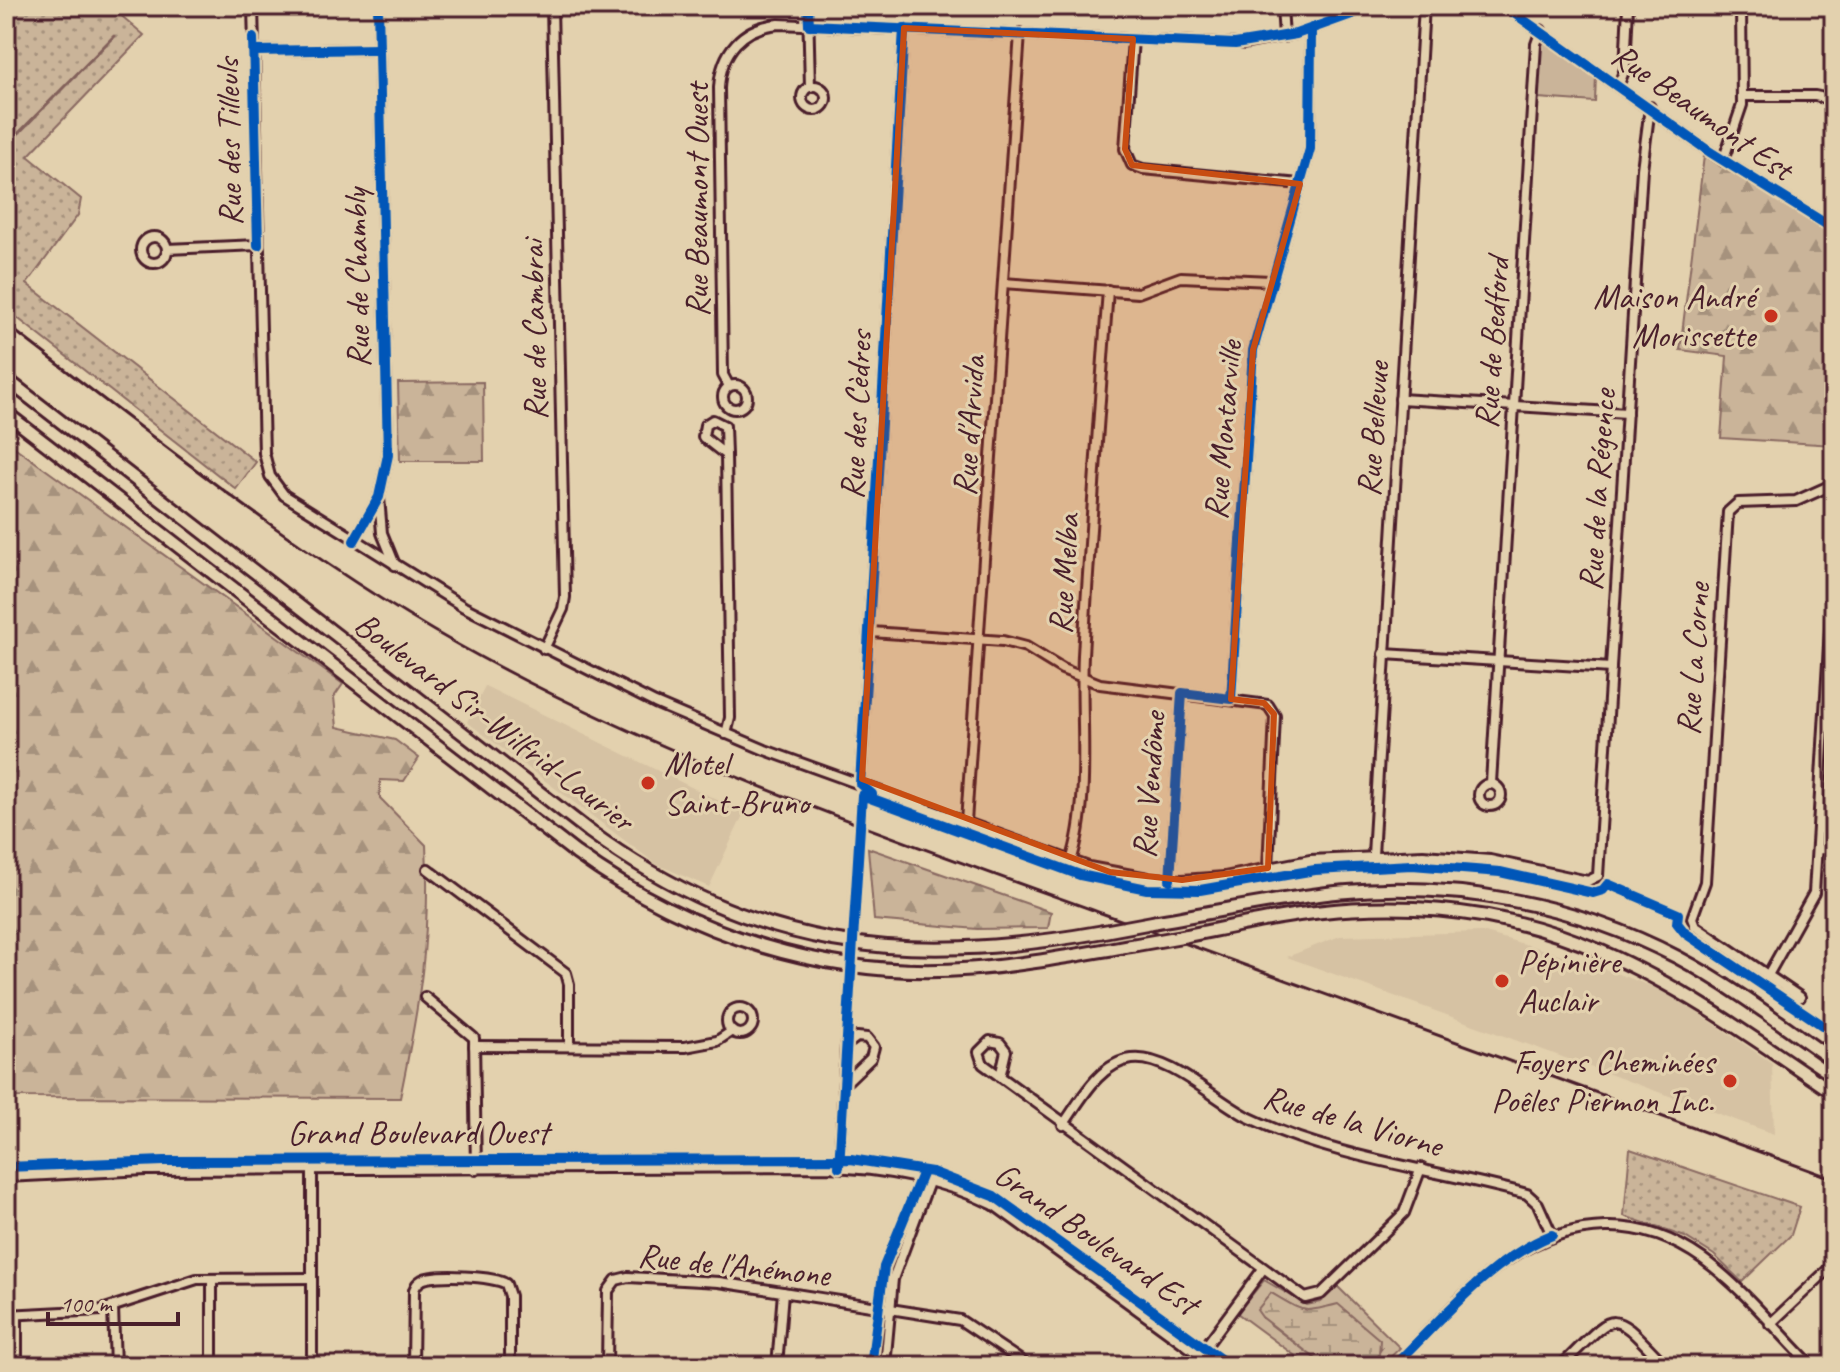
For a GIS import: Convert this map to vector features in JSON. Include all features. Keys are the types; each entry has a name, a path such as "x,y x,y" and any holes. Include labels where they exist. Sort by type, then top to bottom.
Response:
{"main road":[{"name":"Boulevard Sir-Wilfrid-Laurier","path":"6,379 589,831 672,884 773,925 883,947 982,949 1343,892 1420,890 1510,901 1579,917 1661,949 1734,992 1834,1061"},
{"name":"Boulevard Sir-Wilfrid-Laurier","path":"6,413 576,853 636,892 683,917 737,938 796,956 894,970 999,967 1352,909 1437,910 1508,921 1591,946 1646,971 1704,1004 1834,1093"}],"street":[{"name":"Rue des Tilleuls","path":"253,6 266,465 273,481 288,499 354,541"},
{"name":"Rue de Chambly","path":"378,6 388,455 379,497 382,533 396,566"},
{"name":"Rue de Cambrai","path":"544,649 565,597 552,6"},
{"path":"808,6 810,87"},
{"path":"1282,6 1284,37 1374,6"},
{"name":"Rue Bellevue","path":"1373,855 1424,6"},
{"path":"1619,84 1625,69 1628,6"},
{"path":"1723,161 1735,132 1742,96 1741,6"},
{"name":"Rue Beaumont Est","path":"1508,7 1723,161 1834,229"},
{"name":"Rue Beaumont Ouest","path":"729,386 723,375 721,71 732,47 753,30 775,24 1242,44 1284,37"},
{"name":"Rue des Cèdres","path":"860,784 904,28"},
{"name":"Rue Montarville","path":"1231,699 1253,350 1311,135 1311,30"},
{"name":"Rue de Bedford","path":"1491,783 1536,44 1541,30"},
{"name":"Rue d'Arvida","path":"966,822 1020,33"},
{"path":"1133,39 1125,149 1132,165 1144,169 1300,184"},
{"path":"254,51 379,49"},
{"path":"1742,96 1815,96 1834,100"},
{"name":"Rue de la Régence","path":"1373,855 1474,858 1588,881 1597,878 1643,154 1650,107"},
{"path":"167,249 258,245"},
{"path":"1003,283 1141,292 1181,277 1271,281"},
{"name":"Rue Melba","path":"1071,861 1077,840 1108,290"},
{"path":"1400,399 1627,413"},
{"path":"726,455 730,718 726,734"},
{"name":"Rue La Corne","path":"1768,975 1697,928 1692,920 1705,882 1728,512 1741,502 1796,501 1834,484"},
{"name":"Rue de Chambly","path":"354,541 379,497"},
{"path":"354,541 544,649 726,734 1071,861 1110,872 1170,880 1215,878 1310,860 1373,855"},
{"path":"1800,997 1768,975 1812,900 1831,695 1834,563"},
{"path":"871,632 980,638 1026,647 1100,684 1264,703 1274,714 1268,868"},
{"path":"1384,654 1611,668"},
{"name":"Rue Vendôme","path":"1170,880 1182,693"},
{"path":"1817,849 1834,850"},
{"path":"428,869 566,973 569,984 569,1046"},
{"path":"425,997 471,1032 474,1046 476,1170"},
{"path":"474,1046 693,1046 725,1038 732,1031"},
{"path":"839,1167 846,1045 857,1037 867,1038 874,1047 873,1055 844,1084"},
{"name":"Rue de la Viorne","path":"1063,1125 1107,1069 1126,1060 1147,1059 1162,1063 1233,1110 1280,1131 1529,1196 1538,1204 1552,1235"},
{"path":"1000,1077 1302,1297 1319,1296 1404,1213 1421,1168"},
{"name":"Grand Boulevard Ouest","path":"6,1177 146,1170 839,1167"},
{"name":"Grand Boulevard Est","path":"839,1167 929,1182 973,1195 1005,1212 1215,1366"},
{"path":"312,1170 312,1366"},
{"path":"885,1366 893,1279 929,1182"},
{"path":"1394,1366 1502,1262 1552,1235 1613,1227 1665,1238 1707,1261 1812,1366"},
{"path":"1770,1324 1834,1264"},
{"path":"1200,1354 1263,1269"},
{"path":"6,1315 97,1311 191,1280 312,1278"},
{"path":"413,1366 413,1293 420,1281 433,1278 496,1278 506,1284 510,1296 510,1366"},
{"name":"Rue de l'Anémone","path":"607,1366 608,1291 618,1278 695,1279 966,1321 1029,1366"},
{"path":"212,1279 212,1366"},
{"path":"777,1366 783,1292"},
{"path":"113,1307 115,1366"},
{"path":"17,1315 17,1366"},
{"path":"1561,1366 1606,1322 1613,1320 1623,1322 1666,1366"}],"highlighted area":[{"path":"904,28 1133,39 1125,149 1132,165 1300,184 1253,350 1231,699 1264,703 1274,714 1268,868 1182,880 1110,872 862,779"}],"shaded area":[{"path":"485,686 744,813 709,887 656,864 467,722"},
{"path":"1482,932 1580,960 1667,992 1772,1063 1774,1134 1287,957 1340,936"}],"green space":[{"path":"6,6 110,6 144,35 28,156 81,199 78,215 27,284 256,462 236,489 6,309"},
{"path":"1545,41 1596,75 1595,102 1538,98 1541,45"},
{"path":"1704,156 1834,236 1834,445 1721,438 1727,356 1680,350"},
{"path":"483,382 484,461 400,461 398,383"},
{"path":"6,441 343,684 334,697 337,727 395,740 419,758 404,781 380,780 380,798 426,845 427,912 422,973 400,1098 6,1097"},
{"path":"868,848 1051,912 1048,928 977,929 874,920"},
{"path":"1630,1149 1800,1207 1791,1235 1742,1282 1714,1255 1685,1237 1624,1216"},
{"path":"1264,1280 1307,1305 1320,1302 1337,1286 1400,1348 1381,1366 1369,1366 1382,1348 1326,1307 1304,1310 1271,1293 1262,1318 1325,1366 1309,1366 1237,1313"},
{"path":"1271,1293 1309,1310 1338,1304 1380,1340 1379,1355 1369,1366 1325,1366 1262,1317 1257,1310"}],"waterway":[{"path":"6,146 114,36"}],"railway":[{"path":"6,324 297,543 419,622 557,697 710,766 867,828 1834,1179"}],"cycle path":[{"path":"354,541 379,497 388,455 378,6"},
{"path":"808,6 809,25 1235,44 1296,34 1374,6"},
{"path":"1504,6 1710,152 1834,229"},
{"path":"872,798 872,794 860,784 904,28"},
{"path":"1170,880 1182,693 1231,699 1253,350 1310,149 1311,30"},
{"path":"253,38 258,245"},
{"path":"254,51 379,49"},
{"path":"839,1167 862,795 1080,875 1147,889 1200,890 1315,870 1412,865 1500,872 1593,893 1603,890 1608,884 1678,914 1677,923 1685,933 1834,1033"},
{"path":"6,1167 164,1161 851,1159 932,1172 994,1196 1230,1366"},
{"path":"871,1366 884,1267 922,1174"},
{"path":"1394,1366 1487,1275 1529,1246 1552,1235"}],"place":[{"name":"Maison André Morissette","path":"1771,316"},
{"name":"Motel Saint-Bruno","path":"648,783"},
{"name":"Pépinière Auclair","path":"1502,981"},
{"name":"Foyers Cheminées Poêles Piermon Inc.","path":"1730,1081"}]}
